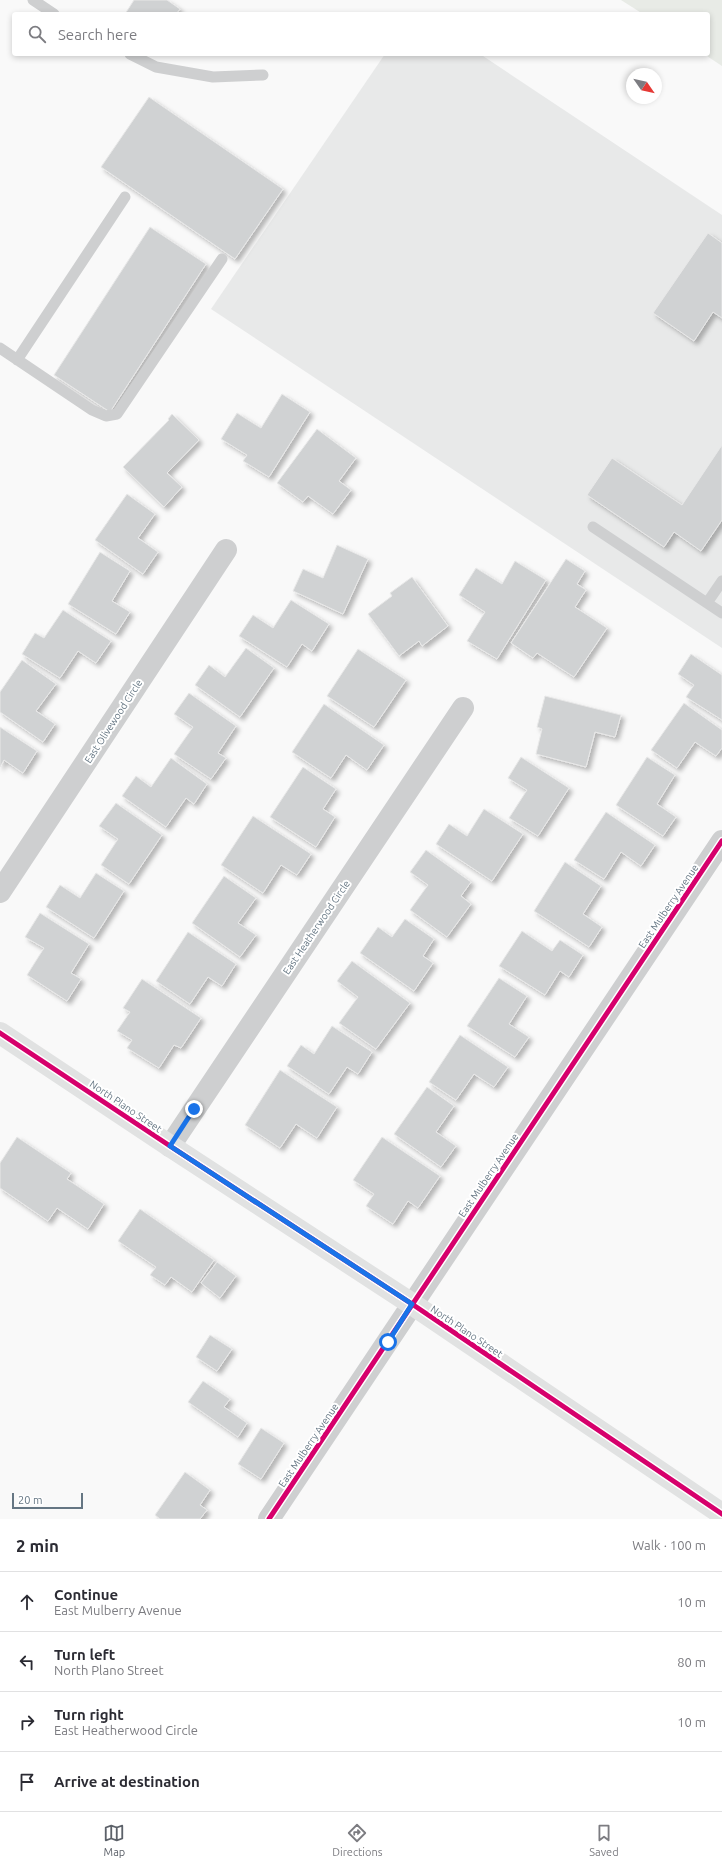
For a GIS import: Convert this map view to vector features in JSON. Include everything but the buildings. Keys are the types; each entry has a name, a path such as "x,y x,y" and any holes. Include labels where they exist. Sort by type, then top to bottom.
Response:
{"street":[{"name":"East Olivewood Circle","path":"0,892 226,550"},
{"name":"East Heatherwood Circle","path":"170,1146 463,708"},
{"name":"East Mulberry Avenue","path":"269,1519 722,841"},
{"name":"North Plano Street","path":"0,1033 412,1304 722,1514"}],"lane":[{"path":"33,0 51,12"},
{"path":"134,56 156,67 213,77 263,75"},
{"path":"18,360 126,197"},
{"path":"0,348 92,410 106,416 116,414 222,259"},
{"path":"593,527 722,613"},
{"path":"708,603 722,581"}],"shaded area":[{"path":"621,0 722,0 722,66 707,56 710,56 710,12 640,12"},
{"path":"384,56 483,56 722,215 722,648 211,309"}],"cycle path":[{"path":"269,1519 722,841"},
{"path":"0,1033 412,1304 722,1514"}],"route":[{"path":"194,1109 170,1146 412,1304 388,1342"}]}
